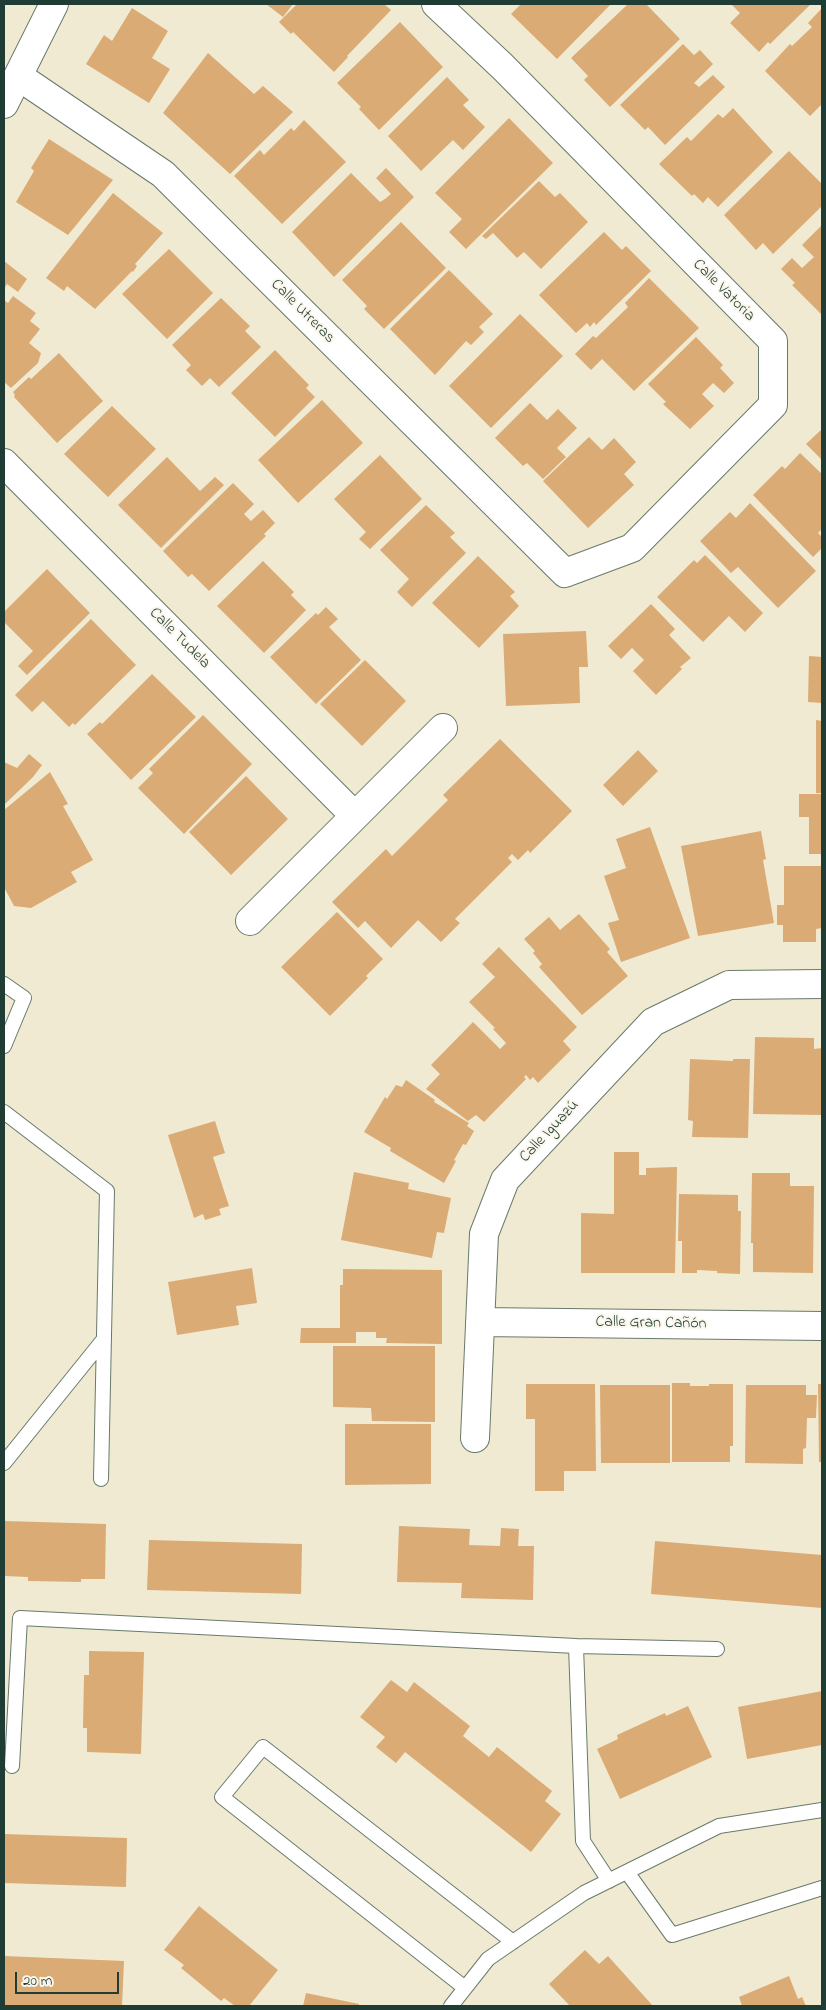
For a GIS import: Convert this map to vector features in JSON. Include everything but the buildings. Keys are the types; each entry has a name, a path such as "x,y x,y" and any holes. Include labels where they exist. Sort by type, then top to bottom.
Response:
{"street":[{"path":"4,104 54,4"},
{"name":"Calle Vatoria","path":"436,4 510,74 773,341 773,405 632,548 565,573"},
{"name":"Calle Utreras","path":"18,76 163,174 565,573"},
{"name":"Calle Tudela","path":"4,463 354,815"},
{"path":"250,921 443,728"},
{"name":"Calle Iguazú","path":"475,1438 484,1234 505,1180 653,1022 729,985 822,984"},
{"name":"Calle Gran Cañón","path":"480,1322 822,1326"}],"lane":[{"path":"4,984 24,998 4,1046"},
{"path":"4,1112 107,1191 100,1479"},
{"path":"4,1463 104,1339"},
{"path":"12,1766 20,1618 576,1646 717,1649"},
{"path":"576,1646 584,1840 609,1881"},
{"path":"465,1988 222,1797 263,1747 513,1942"},
{"path":"451,2006 488,1959 584,1893 719,1826 822,1810"},
{"path":"627,1872 672,1935 822,1888"}]}
